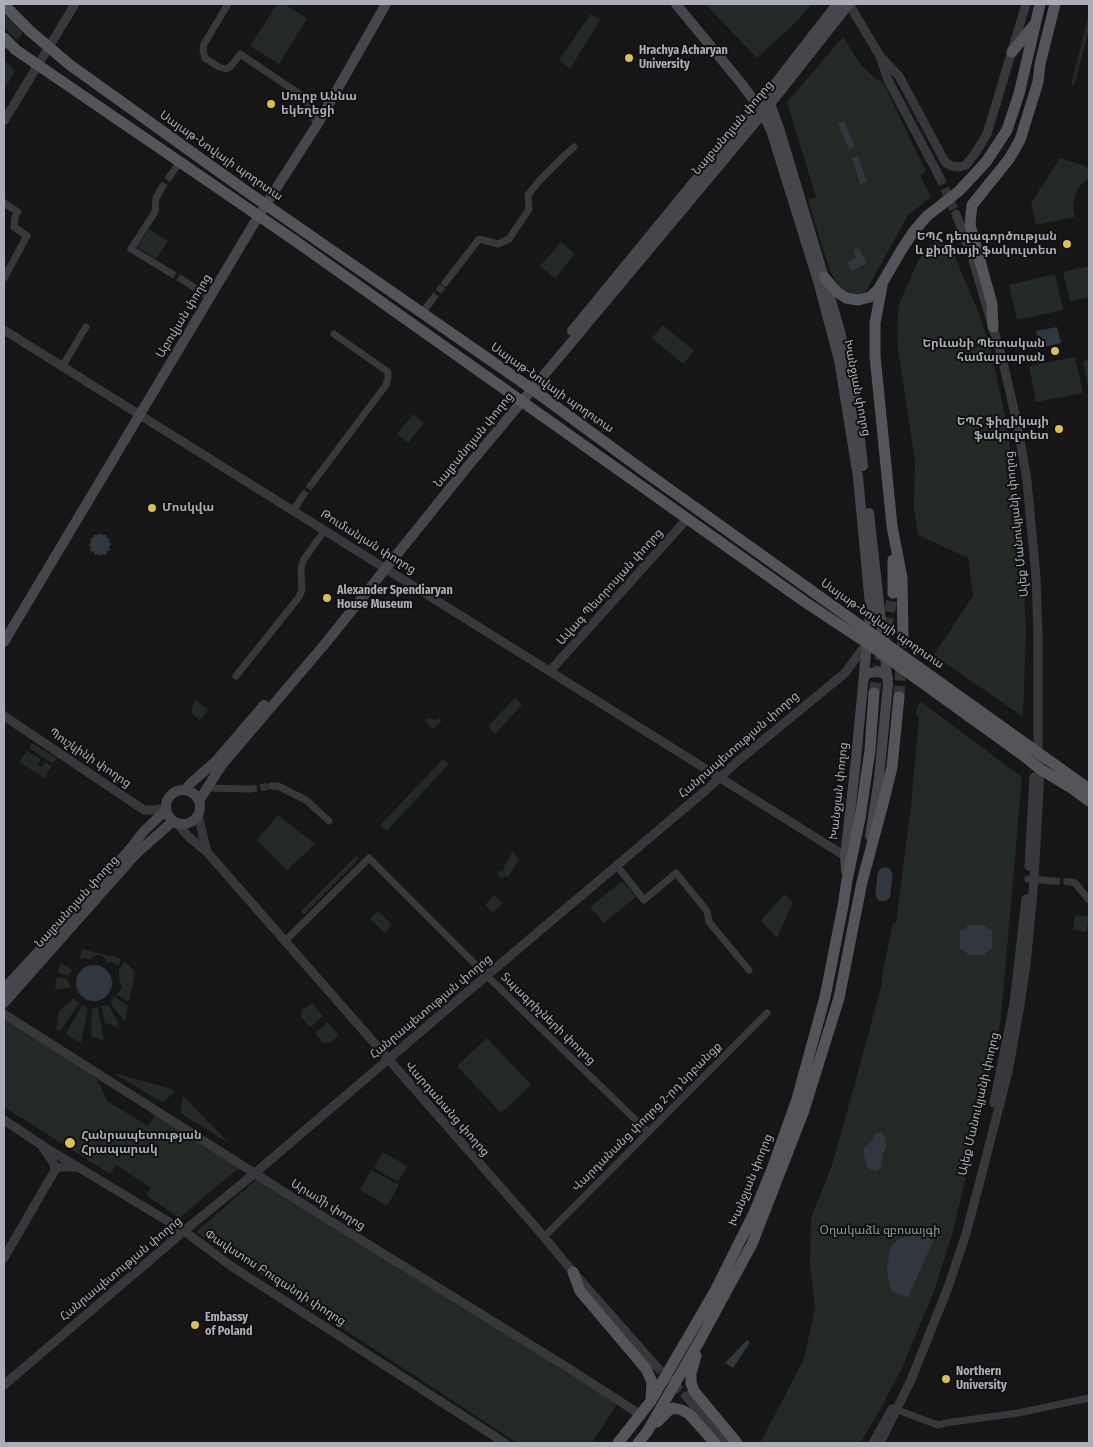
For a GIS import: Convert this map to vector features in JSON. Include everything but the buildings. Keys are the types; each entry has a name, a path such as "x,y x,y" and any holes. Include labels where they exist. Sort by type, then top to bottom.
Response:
{"main road":[{"name":"Աբովյան փողոց","path":"4,642 258,215 317,125 386,4"},
{"name":"Խանջյան փողոց","path":"618,1443 652,1401 715,1291 754,1213 772,1169 796,1099 821,1012 843,906 847,880 845,856 869,630 870,605 858,477 839,360 818,281 774,139 760,110 676,4"},
{"name":"Նալբանդյան փողոց","path":"185,790 216,761 383,567 760,110 837,4"},
{"name":"Նալբանդյան փողոց","path":"760,110 770,104 849,4"},
{"path":"824,277 837,292 846,298 852,300 870,297 878,290 914,231 927,216 959,191 986,162 1007,130 1019,94 1040,4"},
{"path":"993,327 992,304 970,225 970,214 972,205 1009,159 1020,140 1036,90 1040,64 1055,4"},
{"name":"Սայաթ-Նովայի պողոտա","path":"4,5 48,48 70,65 265,204 530,388 1089,789"},
{"path":"1012,52 1036,21"},
{"path":"1036,21 1040,64"},
{"name":"Սայաթ-Նովայի պողոտա","path":"4,38 16,50 258,215 687,519 867,643 1037,767 1089,801"},
{"name":"Խանջյան փողոց","path":"638,1443 647,1432 700,1340 752,1244 803,1113 839,998 865,867 879,778 888,696 886,657 856,404 840,331 779,128 770,104"},
{"path":"883,282 876,323 875,348 892,526 893,593"},
{"path":"892,526 902,578 903,637"},
{"name":"Նալբանդյան փողոց","path":"199,801 222,766 324,645 383,567"},
{"path":"864,677 868,673 877,672 883,673 888,678"},
{"path":"847,880 860,818 870,750 874,693"},
{"path":"865,867 892,767 898,697"},
{"path":"185,790 194,794 199,801 198,815 186,824 175,822 168,816 166,809 167,800 173,793 185,790"},
{"name":"Նալբանդյան փողոց","path":"4,989 69,918 144,831 166,809"},
{"name":"Նալբանդյան փողոց","path":"4,1003 136,854 175,822"},
{"path":"573,1272 580,1291 646,1369 652,1382 652,1401"},
{"path":"700,1340 691,1373 691,1383 696,1394 737,1443"},
{"path":"647,1432 673,1408 689,1414 715,1443"}],"street":[{"path":"4,121 75,4"},
{"path":"228,4 204,44 205,58 226,69 231,66 240,54 304,97 317,125"},
{"path":"849,4 880,56 888,80 939,176"},
{"path":"880,56 899,76 945,162 959,167 966,165 987,134 1026,4"},
{"path":"445,283 478,239 498,244 510,239 529,210 528,195 539,181 574,147"},
{"path":"170,176 180,162"},
{"path":"161,189 156,198 155,212 131,249 169,272"},
{"path":"4,203 18,212 15,217 14,227 27,236 4,278"},
{"name":"Ալեք Մանուկյանի փողոց","path":"880,1443 914,1372 949,1284 965,1236 1014,1044 1026,966 1038,752 1036,577 1028,490 1018,427 1002,358 972,258 956,214"},
{"path":"186,282 210,298"},
{"path":"422,313 432,300"},
{"path":"62,367 86,327"},
{"name":"Թումանյան փողոց","path":"4,330 845,856"},
{"path":"314,481 386,385 388,378 388,372 334,334"},
{"path":"293,511 302,497"},
{"name":"Ավագ Պետրոսյան փողոց","path":"550,672 687,519"},
{"path":"236,676 299,597 302,590 301,568 304,559 325,530"},
{"name":"Հանրապետության փողոց","path":"4,1384 617,866 738,761 845,673 867,643"},
{"name":"Պուշկինի փողոց","path":"4,716 144,810 166,809"},
{"path":"271,786 278,786 306,800 329,821"},
{"path":"208,788 250,789"},
{"name":"Վարդանանց փողոց","path":"198,815 207,852 655,1364"},
{"path":"175,822 207,852"},
{"name":"Տպագրիչների փողոց","path":"285,941 369,858 487,976 648,1132"},
{"path":"617,866 644,900 676,873 707,911 709,922 748,970"},
{"path":"1031,880 1053,881"},
{"path":"1070,882 1075,883 1089,900"},
{"name":"Վարդանանց փողոց 2-րդ նրբանցք","path":"544,1238 767,1013"},
{"name":"Արամի փողոց","path":"4,1014 640,1415"},
{"name":"Փավստոս Բուզանդի փողոց","path":"4,1120 184,1231 231,1266 505,1443"},
{"path":"38,1142 53,1162 55,1170"},
{"path":"4,1258 55,1170 67,1166 80,1168"},
{"path":"686,1396 726,1443"},
{"path":"895,1409 938,1425 1018,1413 1089,1398"},
{"name":"Ալեք Մանուկյանի փողոց","path":"873,1443 895,1409"}],"green space":[{"path":"277,4 284,4 307,18 279,64 250,46"},
{"path":"705,4 812,4 793,25 757,58"},
{"path":"4,13 21,30 22,34 18,39 14,38 4,27"},
{"path":"591,14 600,20 570,69 559,60"},
{"path":"1089,14 1089,29 1074,86 1071,85"},
{"path":"843,37 861,65 876,79 883,82 926,172 920,175 931,197 908,215 866,291 859,295 846,292 839,286 830,271 808,200 816,197 787,102"},
{"path":"4,60 15,71 4,90"},
{"path":"1060,158 1086,166 1089,178 1081,184 1075,195 1073,207 1075,217 1036,225 1031,203"},
{"path":"149,229 168,241 156,259 137,247"},
{"path":"561,242 575,254 555,278 540,266"},
{"path":"935,242 944,243 952,250 978,311 990,347 1007,425 1020,524 1024,588 1026,632 1023,717 934,655 973,596 968,558 918,535 914,508 915,461 898,349 897,323 899,304 918,261 925,249"},
{"path":"1089,266 1089,297 1070,302 1063,272"},
{"path":"1055,274 1063,310 1017,320 1009,285"},
{"path":"663,325 694,351 683,364 652,338"},
{"path":"1075,357 1083,393 1036,402 1029,366"},
{"path":"1089,360 1089,391 1083,361"},
{"path":"413,414 424,423 408,443 397,434"},
{"path":"515,698 522,705 495,734 488,726"},
{"path":"195,699 208,710 200,720 191,713"},
{"name":"Օղակաձև զբոսայգի","path":"920,701 1022,777 1001,1018 990,1075 953,1231 934,1291 902,1368 860,1443 760,1443 804,1359 815,1307 810,1265 811,1218 832,1165 883,980 881,980 893,923 896,923 911,806 919,716 915,714"},
{"path":"428,718 436,720 439,718 442,720 433,729 425,721"},
{"path":"32,743 57,758 53,764 29,748"},
{"path":"27,751 41,759 37,765 42,767 45,762 52,766 44,778 19,762"},
{"path":"443,759 449,764 387,831 380,825"},
{"path":"278,815 315,844 287,870 257,840"},
{"path":"512,851 519,859 508,877 505,876 503,878 497,875 499,871 502,872"},
{"path":"356,856 359,859 304,915 301,911"},
{"path":"622,881 636,897 604,923 590,907"},
{"path":"784,894 793,902 777,938 761,921"},
{"path":"494,895 503,903 493,913 485,905"},
{"path":"378,911 392,925 385,933 370,919"},
{"path":"1075,915 1089,917 1086,932 1073,930"},
{"path":"82,949 110,956 113,955 121,960 118,966 112,962 107,963 105,958 100,955 94,956 90,960 86,958 80,959"},
{"path":"125,961 135,972 129,1002 116,994 122,988 119,969"},
{"path":"60,963 73,970 68,976 58,973"},
{"path":"57,977 67,979 71,987 55,990"},
{"path":"114,996 128,1006 125,1022 111,1004"},
{"path":"73,999 80,1002 60,1031 56,1029 59,1011"},
{"path":"312,1003 323,1016 310,1027 301,1017 302,1010"},
{"path":"82,1005 88,1009 81,1043 66,1034"},
{"path":"108,1005 118,1022 118,1027 105,1023 101,1006"},
{"path":"98,1007 104,1040 91,1037 92,1009"},
{"path":"7,1019 97,1079 107,1101 148,1126 155,1115 240,1167 179,1218 146,1195 151,1188 116,1165 110,1174 4,1107 4,1023"},
{"path":"328,1022 339,1035 330,1043 323,1043 315,1033"},
{"path":"487,1038 531,1085 501,1113 457,1066"},
{"path":"113,1073 172,1089 175,1091 163,1103"},
{"path":"183,1096 185,1098 230,1144 180,1113"},
{"path":"383,1152 407,1166 398,1182 374,1168"},
{"path":"371,1170 399,1185 387,1206 360,1190"},
{"path":"258,1178 617,1404 592,1443 517,1443 196,1232"}],"shaded area":[{"path":"844,121 855,146 849,149 838,124"},
{"path":"858,156 867,182 860,184 852,158"},
{"path":"858,247 867,263 852,271 847,262 856,257 853,250"},
{"path":"1057,327 1061,343 1039,348 1036,331"},
{"path":"100,533 106,535 112,544 109,547 110,551 107,551 106,555 102,554 100,556 90,551 89,545 90,539"},
{"path":"967,925 985,925 989,930 992,930 992,949 989,949 989,952 986,952 985,955 967,955 967,952 960,949 960,930 967,928"},
{"path":"94,965 101,966 107,970 111,976 111,990 107,996 101,1000 94,1001 87,1000 81,996 77,990 76,983 77,976 81,970 87,966"},
{"path":"882,1132 887,1146 883,1153 881,1168 876,1171 871,1170 866,1165 864,1148 874,1138 875,1133"},
{"path":"928,1230 937,1232 908,1298 891,1291 887,1272 892,1245 899,1239"},
{"path":"747,1340 750,1342 733,1368 725,1363"}],"waterway":[{"path":"883,894 885,875"}],"tunnel":[{"path":"161,189 170,176"},
{"path":"939,176 956,214"},
{"path":"169,272 186,282"},
{"path":"432,300 445,283"},
{"path":"302,497 314,481"},
{"path":"874,693 893,593"},
{"path":"899,697 903,637"},
{"path":"250,789 271,786"},
{"path":"1053,881 1070,882"},
{"path":"655,1365 686,1396"}],"place":[{"name":"Hrachya Acharyan University","path":"629,58"},
{"name":"Սուրբ Աննա եկեղեցի","path":"271,104"},
{"name":"ԵՊՀ դեղագործության և քիմիայի ֆակուլտետ","path":"1067,244"},
{"name":"Երևանի Պետական համալսարան","path":"1055,351"},
{"name":"ԵՊՀ ֆիզիկայի ֆակուլտետ","path":"1059,429"},
{"name":"Մոսկվա","path":"152,508"},
{"name":"Alexander Spendiaryan House Museum","path":"327,598"},
{"name":"Հանրապետության Հրապարակ","path":"70,1143"},
{"name":"Embassy of Poland","path":"195,1325"},
{"name":"Northern University","path":"946,1379"}]}
